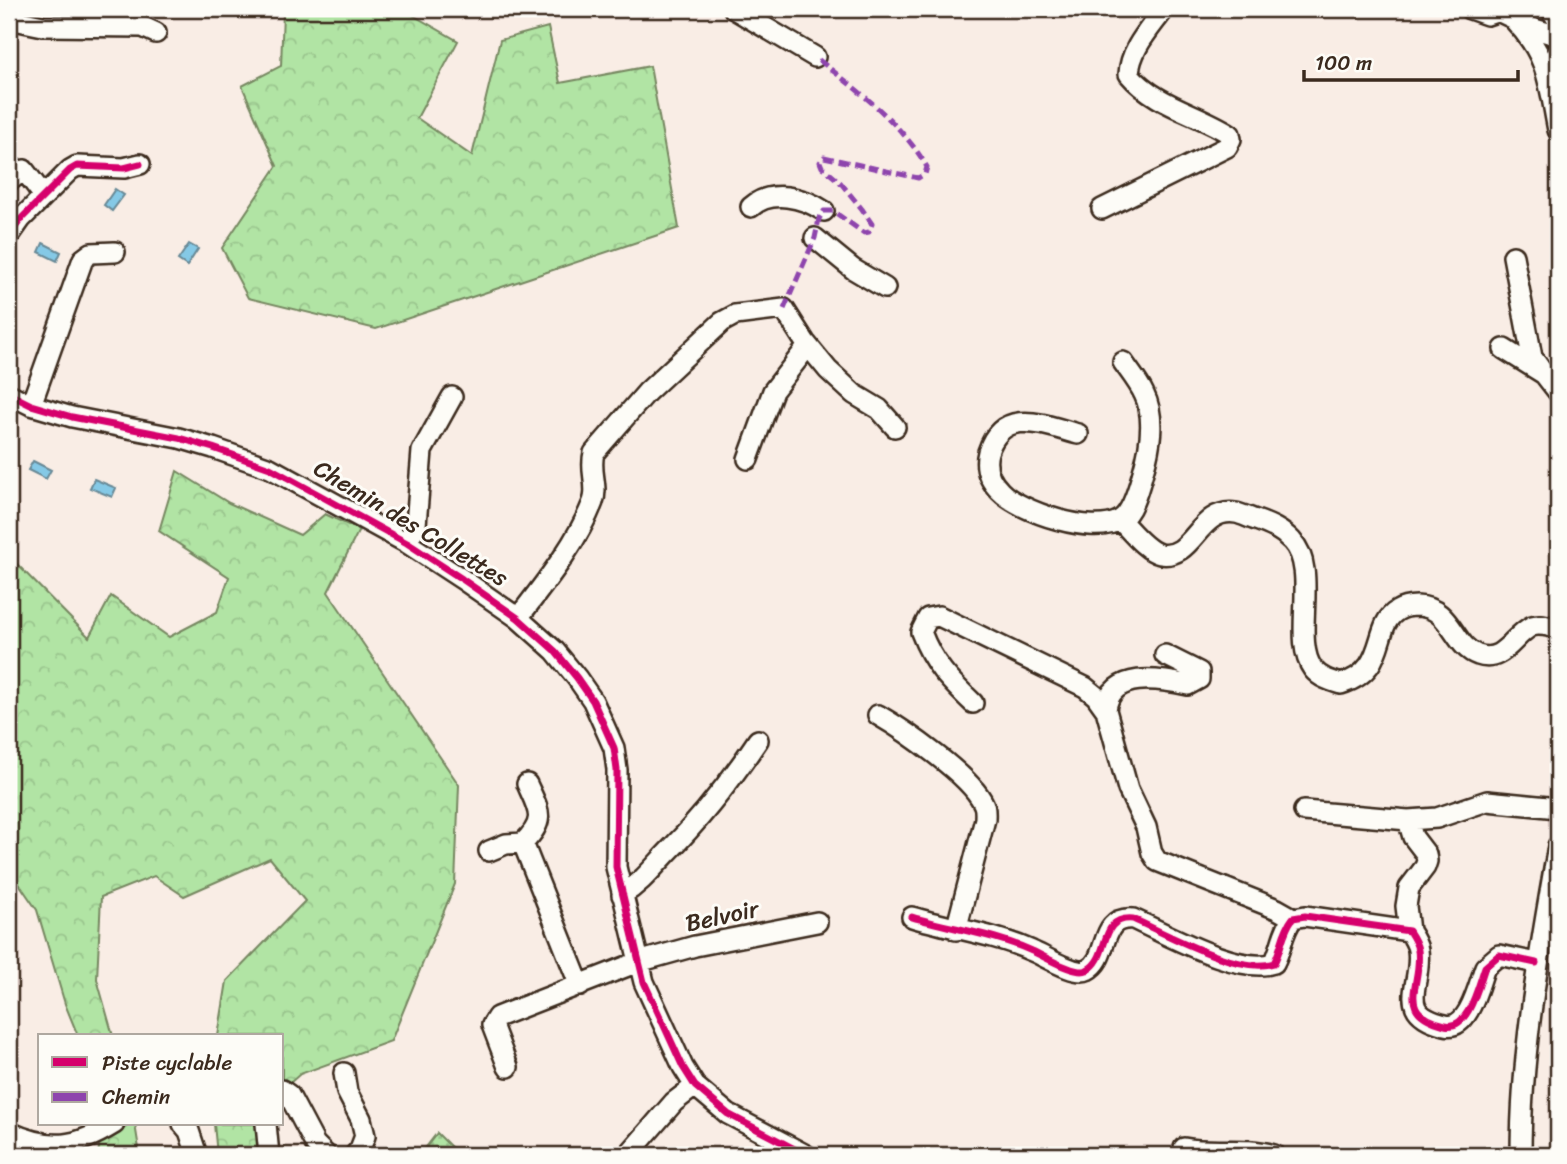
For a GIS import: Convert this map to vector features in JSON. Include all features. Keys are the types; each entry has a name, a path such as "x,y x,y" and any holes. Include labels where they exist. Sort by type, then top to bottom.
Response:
{"street":[{"path":"734,9 815,57"},
{"path":"1102,209 1227,147 1231,139 1230,134 1155,96 1135,82 1129,74 1129,63 1135,49 1164,9"},
{"path":"1470,9 1483,15 1507,14 1558,36"},
{"path":"1551,9 1558,21"},
{"path":"1507,14 1531,38 1549,77 1558,130"},
{"path":"9,19 43,26 143,27 156,33"},
{"path":"1549,77 1558,52"},
{"path":"9,236 21,219 77,166 124,168 139,164"},
{"path":"9,181 24,170 44,196"},
{"path":"751,207 760,199 771,197 799,199 824,211"},
{"path":"815,238 853,269 885,288"},
{"path":"32,405 83,259 91,253 115,252"},
{"path":"1513,256 1532,357 1558,392"},
{"path":"518,618 556,569 594,500 595,486 590,466 594,453 647,392 722,322 735,315 784,309 808,346 854,394 880,409 895,426"},
{"path":"748,460 773,391 808,346"},
{"path":"1504,349 1544,374"},
{"path":"1079,434 1031,422 1011,424 1000,431 991,444 985,462 989,477 999,491 1015,504 1052,519 1089,525 1119,520 1126,513 1138,489 1151,446 1145,395 1123,362"},
{"name":"Chemin des Collettes","path":"9,394 32,405 72,417 190,441 270,468 407,543 518,618 555,651 593,701 610,737 617,771 615,844 622,895 644,982 683,1067 695,1086 728,1114 806,1155"},
{"path":"407,543 416,525 422,451 453,397"},
{"path":"1119,520 1150,549 1161,554 1174,552 1189,543 1208,520 1219,514 1235,513 1277,528 1294,543 1303,560 1306,653 1315,671 1323,678 1341,684 1358,677 1368,668 1375,657 1386,624 1394,612 1408,607 1421,606 1436,611 1448,622 1467,648 1476,655 1489,657 1500,654 1532,626 1540,624 1558,628"},
{"path":"973,703 944,675 929,652 921,632 928,618 939,616 1085,687 1106,710"},
{"path":"1165,655 1199,672 1199,679 1188,685 1159,679 1132,681 1114,688 1107,698 1106,710 1129,789 1157,861 1277,909 1293,918 1306,916 1409,931"},
{"path":"878,715 907,732 947,765 976,792 985,805 985,819 956,930"},
{"path":"622,895 636,886 699,821 730,783 758,740"},
{"path":"489,851 506,844 523,843 538,824 539,812 527,784"},
{"path":"1304,811 1408,820 1437,818 1487,801 1558,808"},
{"path":"1408,820 1413,837 1426,854 1427,861 1409,888 1406,906 1409,931 1418,951 1413,989 1416,1009 1422,1015 1449,1027 1456,1025 1470,1009 1485,967 1491,960 1499,955 1536,963"},
{"path":"523,843 580,986"},
{"path":"1521,1155 1525,1064 1536,963 1551,929 1558,846"},
{"path":"912,917 1030,949 1078,972 1087,970 1094,964 1114,922 1122,918 1133,919 1227,960 1264,967 1274,963 1280,952 1285,928 1293,918"},
{"name":"Belvoir","path":"638,962 695,946 817,922"},
{"path":"508,1066 492,1025 497,1017 638,962"},
{"path":"344,1073 347,1092 361,1119 365,1136 355,1155"},
{"path":"628,1155 674,1102 695,1086"},
{"path":"284,1091 289,1095 315,1144 326,1155"},
{"path":"9,1132 33,1142 68,1144 90,1138 111,1126"},
{"path":"185,1126 190,1131 197,1155"},
{"path":"266,1126 269,1155"},
{"path":"1185,1147 1200,1151 1258,1150 1274,1155"}],"green space":[{"path":"281,9 402,9 458,41 417,118 472,156 500,40 548,27 560,83 650,66 679,228 376,329 248,298 222,248 277,166 242,86 281,66"},
{"path":"177,471 229,503 300,535 325,514 359,530 328,592 459,785 455,884 391,1041 300,1074 284,1088 284,1034 218,1034 227,981 305,901 270,858 184,896 154,876 101,897 97,979 112,1034 77,1034 65,1004 37,910 9,869 9,556 89,637 111,596 169,637 217,612 229,577 159,531"},
{"path":"102,1126 135,1126 140,1155 98,1155"},
{"path":"214,1126 258,1126 257,1155 217,1155"},
{"path":"437,1133 459,1155 420,1155"}],"water":[{"path":"115,189 124,195 112,211 104,205"},
{"path":"43,243 61,252 57,261 39,252"},
{"path":"189,244 198,249 187,266 178,260"},
{"path":"33,461 51,470 46,479 28,470"},
{"path":"94,479 116,488 112,497 90,488"}],"marked path":[{"path":"784,309 824,211 833,211 864,233 869,232 872,224 840,182 822,167 820,162 824,157 918,178 925,174 927,167 891,121 815,57"}],"cycle path":[{"path":"9,236 21,219 77,166 124,168 140,164"},
{"path":"9,394 31,405 72,417 179,438 270,468 407,543 518,618 555,651 593,701 614,748 617,770 616,867 644,982 683,1067 695,1086 728,1114 806,1155"},
{"path":"912,917 1003,940 1068,968 1082,971 1094,964 1109,931 1114,924 1122,920 1133,919 1183,943 1223,958 1259,965 1274,963 1293,918 1305,916 1409,931 1418,950 1415,1005 1420,1013 1445,1025 1453,1025 1467,1014 1485,967 1499,955 1536,963"}]}
